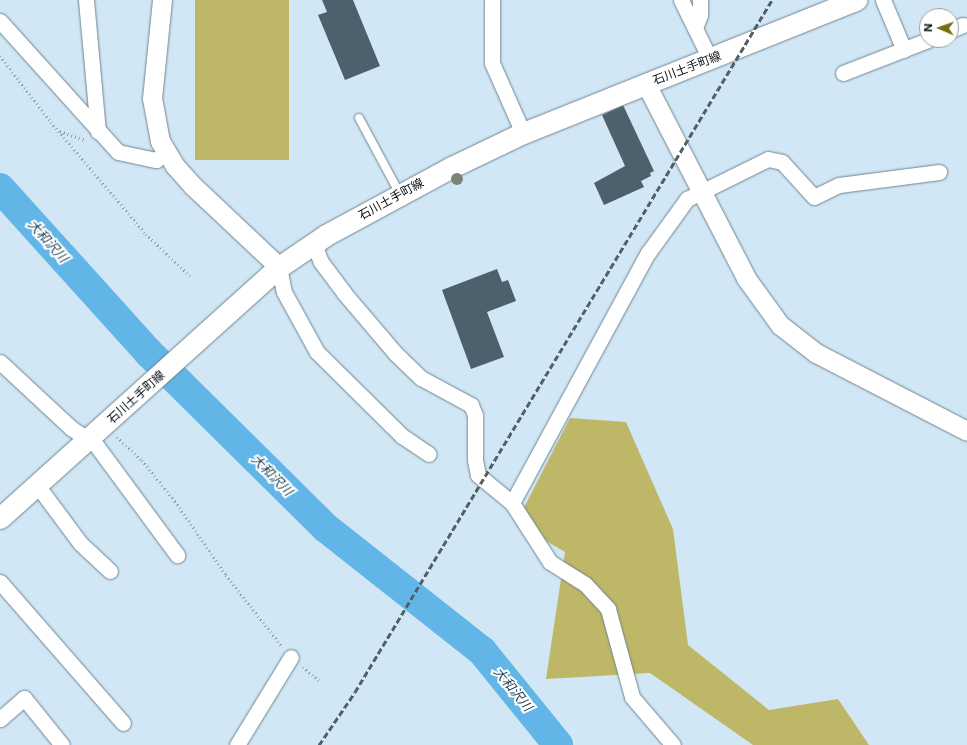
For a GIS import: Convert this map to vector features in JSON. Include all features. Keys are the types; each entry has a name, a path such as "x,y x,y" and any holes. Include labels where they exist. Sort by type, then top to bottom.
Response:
{"main road":[{"name":"石川土手町線","path":"0,518 222,320 279,267 314,244 400,194 523,133 856,0"}],"street":[{"path":"86,0 98,131"},
{"path":"162,0 152,98 154,118 166,152 193,186 279,267 284,292 317,352 402,436 429,454"},
{"path":"492,0 492,64 523,133"},
{"path":"682,0 710,59"},
{"path":"695,28 700,15 700,0"},
{"path":"883,0 904,50"},
{"path":"0,21 118,152 156,160 166,152"},
{"path":"843,73 919,44"},
{"path":"646,84 746,278 780,325 816,353 967,431"},
{"path":"512,503 648,254 687,199 768,159 782,162 814,197 839,184 939,172"},
{"path":"314,244 321,262 344,293 396,354 421,378 471,405 475,415 475,460 478,476 512,503 550,562 585,584 608,609 632,697 673,745"},
{"path":"0,362 87,441 96,445 177,555"},
{"path":"38,485 80,543 110,571"},
{"path":"0,582 123,723"},
{"path":"237,745 291,657"},
{"path":"0,718 24,698 62,745"}],"lane":[{"path":"359,118 400,194"}],"path":[{"path":"0,56 51,122 146,234 191,277"},
{"path":"103,427 142,460 291,657 321,682"}],"shaded area":[{"path":"195,0 289,0 289,160 195,160"},
{"path":"570,418 626,422 673,529 688,645 769,710 838,699 869,745 753,745 650,673 546,679 565,552 516,523"}],"building":[{"path":"322,0 353,0 380,66 345,80 318,15 327,12"},
{"path":"623,105 654,171 650,173 651,176 641,181 644,187 604,205 594,183 625,166 602,115"},
{"path":"497,269 502,282 508,280 516,301 487,312 504,357 471,369 442,290"}],"waterway":[{"name":"大和沢川","path":"0,188 148,352 326,528 482,651 558,745"}],"railway":[{"path":"319,745 355,692 772,0"}]}
